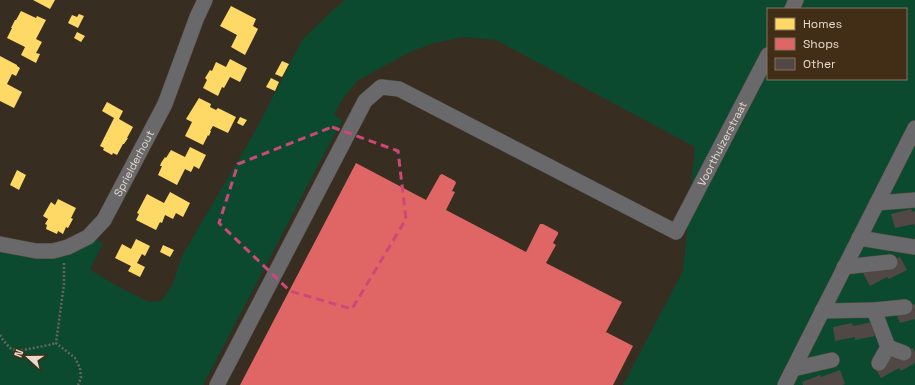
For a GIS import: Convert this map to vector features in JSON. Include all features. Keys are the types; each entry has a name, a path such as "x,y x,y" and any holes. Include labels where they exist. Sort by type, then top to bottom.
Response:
{"street":[{"name":"Sprielderhout","path":"0,244 36,250 61,249 88,237 104,220 165,104 197,17 205,0"},
{"name":"Voorthuizerstraat","path":"217,385 365,101 382,87 399,89 676,232 767,57"},
{"path":"784,385 914,132"},
{"path":"877,203 915,200"},
{"path":"859,238 915,246"},
{"path":"844,267 890,262"},
{"path":"822,311 874,310 905,307"},
{"path":"874,310 888,348"},
{"path":"888,348 904,353"},
{"path":"879,363 888,348"},
{"path":"793,369 832,360"}],"path":[{"path":"56,342 64,284 64,267 61,249"},
{"path":"0,335 10,348 18,351 50,345 56,342"},
{"path":"56,342 75,358 80,368 81,378 78,385"}],"highlighted area":[{"path":"332,127 398,151 406,219 352,309 290,291 219,223 238,164"}],"green space":[{"path":"345,0 915,0 915,385 623,385 683,271 695,147 496,40 464,37 433,43 408,53 357,81 343,98 334,115 342,120 203,385 0,385 0,249 94,239 103,243 90,270 149,302 161,301 173,284 182,256 256,130 302,40"}],"building: Homes":[{"path":"33,0 55,0 50,9"},
{"path":"231,6 256,19 253,26 258,29 245,55 231,47 237,35 220,26"},
{"path":"21,11 36,18 37,16 46,20 36,39 42,42 36,53 40,54 36,63 21,55 25,47 7,38"},
{"path":"79,14 84,16 78,28 68,23 72,15 77,17"},
{"path":"77,32 85,36 81,42 74,38"},
{"path":"0,56 20,68 16,76 12,74 7,84 22,92 14,108 0,101"},
{"path":"230,59 247,68 240,82 230,77 224,88 222,87 218,96 203,88 207,80 205,78 210,70 212,71 216,62 226,67"},
{"path":"282,61 289,64 282,77 275,74"},
{"path":"271,78 279,82 275,91 266,87"},
{"path":"199,98 211,104 210,107 216,110 218,108 236,117 228,133 213,126 203,145 185,136 192,122 186,119"},
{"path":"107,102 123,111 119,119 133,127 117,155 113,153 112,155 103,150 104,148 100,146 114,118 102,111"},
{"path":"240,117 247,120 243,126 237,123"},
{"path":"190,147 206,155 199,169 194,166 191,172 185,169 177,185 158,175 162,166 160,166 161,163 171,150 185,157"},
{"path":"17,170 26,175 19,190 10,185"},
{"path":"170,192 190,203 183,217 176,213 173,219 165,215 162,223 160,222 156,230 136,220 139,214 137,213 147,194 164,203"},
{"path":"58,199 76,208 71,218 73,219 68,228 66,227 63,234 58,231 57,234 46,229 47,225 45,224 48,219 43,216 51,202 55,205"},
{"path":"136,239 150,246 145,256 142,254 137,263 145,267 140,277 128,271 131,266 115,258 122,244 131,249"},
{"path":"163,245 174,250 170,257 160,252"}],"building: Shops":[{"path":"356,163 426,200 442,174 456,183 452,191 455,192 446,210 526,252 540,224 543,224 558,232 553,243 556,245 546,263 622,302 606,332 633,346 613,385 240,385"}],"building: Other":[{"path":"911,209 912,212 915,211 915,227 914,224 895,228 891,214"},
{"path":"900,257 907,270 889,279 887,277 870,286 863,273 881,263 882,266"},
{"path":"915,304 915,319 900,323 895,310"},
{"path":"872,322 875,336 855,340 855,337 835,341 833,327 852,323 853,326"},
{"path":"913,348 915,352 915,363 901,371 899,368 881,378 874,366 893,355 895,358"},
{"path":"840,370 845,384 803,385 802,382 820,375 821,377"}]}
